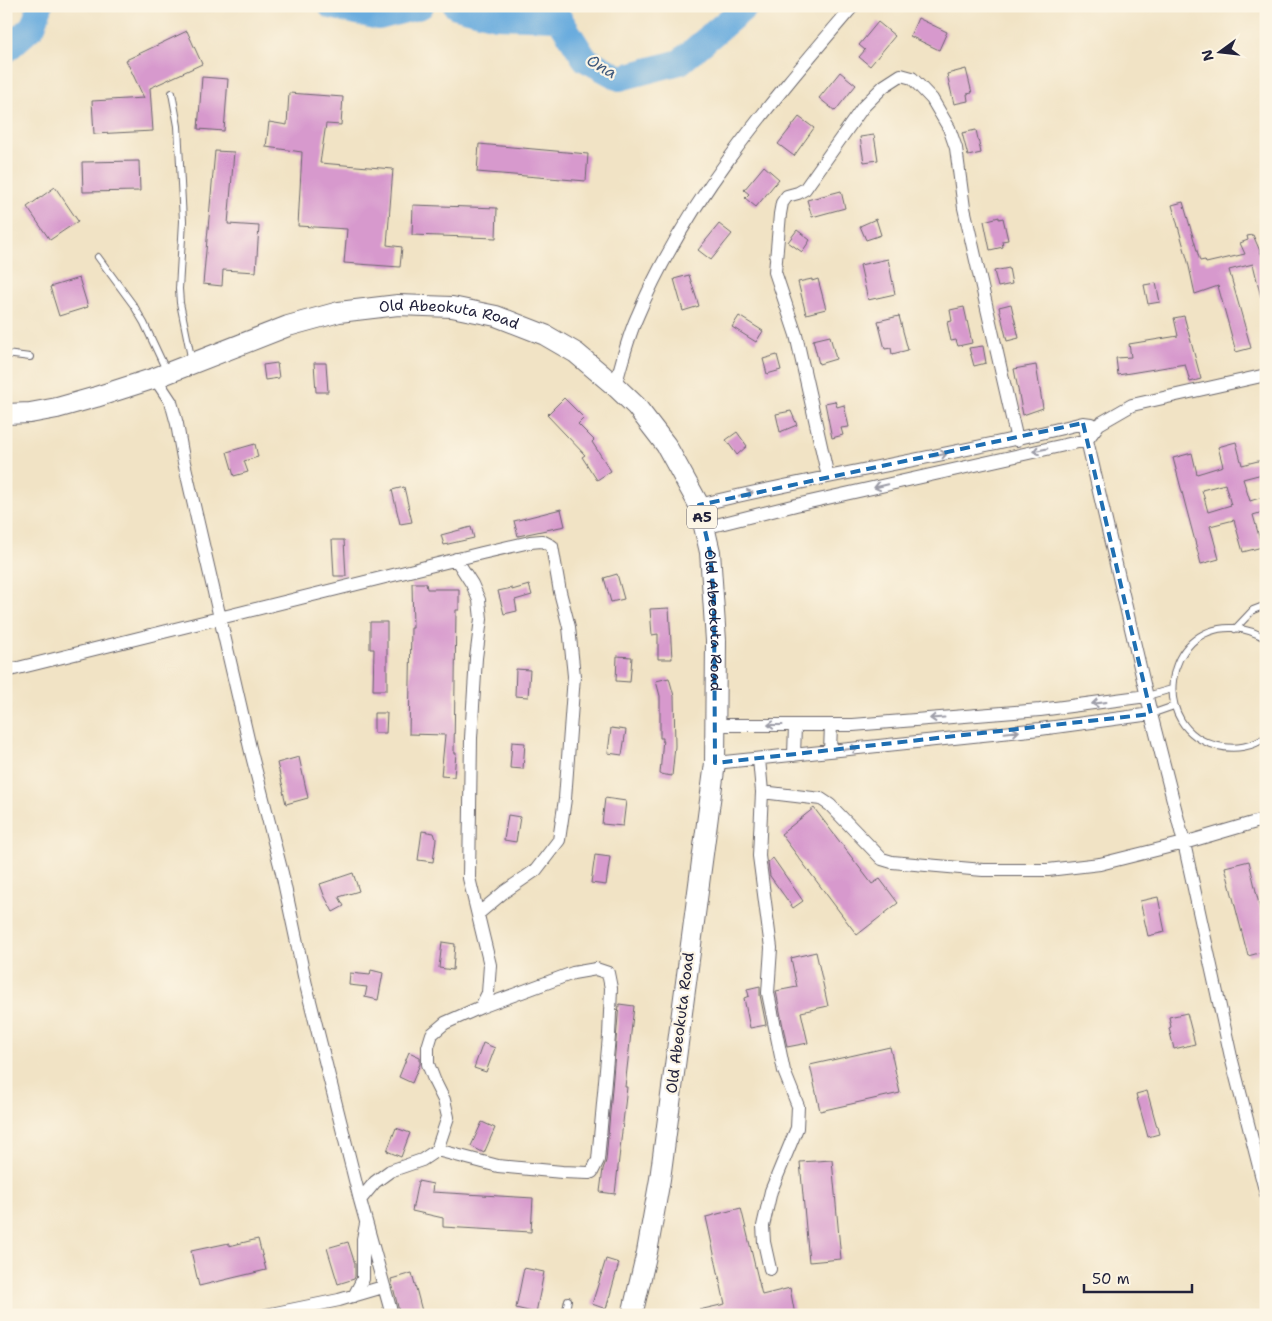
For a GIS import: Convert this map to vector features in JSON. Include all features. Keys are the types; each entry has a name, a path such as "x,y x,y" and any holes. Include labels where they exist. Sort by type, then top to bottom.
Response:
{"highway":[{"name":"Old Abeokuta Road","path":"6,414 30,413 57,408 162,376 288,326 339,312 398,305 452,307 496,316 544,335 576,353 636,406 666,444 699,505 710,552 716,642 715,763 660,1180 647,1252 632,1315"}],"street":[{"path":"615,386 636,318 661,268 702,196 782,90 852,6"},
{"path":"828,477 796,335 775,272 780,214 782,203 787,196 805,189 863,107 884,86 901,75 912,78 932,99 949,128 954,141 964,208 1017,440"},
{"path":"704,528 816,500 1087,440 1099,424 1132,405 1266,375"},
{"path":"162,376 177,424 183,458 251,752 282,873 306,985 360,1200 392,1315"},
{"path":"699,505 769,488 1017,440 1083,423 1099,424"},
{"path":"1083,423 1266,1194"},
{"path":"6,671 530,542 542,541 552,546 560,592 569,627 574,676 565,799 559,840 536,870 504,892 478,914"},
{"path":"456,559 472,584 479,600 481,619 476,658 471,738 469,823 469,878 490,966 488,993 481,1007"},
{"path":"715,725 853,725 1040,710 1147,696"},
{"path":"715,763 1040,729 1151,714"},
{"path":"830,751 831,725"},
{"path":"794,755 795,726"},
{"path":"759,758 762,792 759,856 771,948 768,993 784,1071 798,1106 797,1128 771,1191 763,1226 764,1242 770,1269"},
{"path":"762,792 821,799 830,805 882,859 892,862 983,870 1048,870 1100,864 1184,843 1266,819"},
{"path":"360,1200 375,1182 390,1171 422,1160 436,1150 448,1117 444,1100 428,1064 428,1047 432,1034 445,1023 481,1007 573,973 596,969 608,973 611,988 609,1036 598,1160 592,1172 562,1172 498,1166 436,1150"},
{"path":"354,1296 363,1279 363,1238 367,1220"},
{"path":"266,1315 354,1296 383,1287"}],"lane":[{"path":"172,93 178,126 183,221 179,289 180,303 193,363"},
{"path":"98,257 144,323 162,376"},
{"path":"6,354 30,357"},
{"path":"1235,628 1253,610 1266,606"},
{"path":"1266,640 1260,635 1244,629 1226,628 1208,632 1193,642 1181,655 1174,671 1172,689 1174,706 1182,722 1195,735 1210,744 1228,748 1246,747 1266,737"},
{"path":"1147,696 1172,689"},
{"path":"1151,714 1174,706"},
{"path":"565,1315 568,1300"}],"highlighted area":[{"path":"1083,423 1151,714 715,763 714,599 710,552 699,505"}],"building":[{"path":"918,18 947,32 939,50 910,36"},
{"path":"878,22 895,36 870,66 859,57 865,50 859,45"},
{"path":"187,31 202,64 150,88 153,131 94,134 92,101 144,98 126,60"},
{"path":"966,69 972,93 967,94 968,101 954,104 947,74"},
{"path":"840,72 856,85 835,111 819,98"},
{"path":"202,77 228,79 224,131 198,129"},
{"path":"289,93 343,97 341,125 326,124 320,163 393,169 387,245 402,247 400,267 344,263 347,229 298,226 302,152 266,147 269,122 287,125"},
{"path":"799,117 814,128 794,156 778,144"},
{"path":"976,130 981,153 968,156 962,133"},
{"path":"874,135 878,160 864,162 860,137"},
{"path":"479,144 588,154 586,181 477,172"},
{"path":"215,151 234,152 228,224 259,226 256,272 223,270 222,286 203,284"},
{"path":"139,161 140,191 83,192 82,162"},
{"path":"764,166 779,179 756,207 745,198 749,194 744,190"},
{"path":"55,187 78,221 50,240 27,207"},
{"path":"841,191 845,208 812,217 807,200"},
{"path":"1183,202 1200,261 1205,260 1206,263 1245,254 1240,243 1248,240 1247,236 1253,235 1266,265 1266,296 1261,297 1253,264 1229,270 1251,348 1236,352 1218,286 1195,294 1172,205"},
{"path":"413,205 497,208 496,238 412,235"},
{"path":"999,217 999,219 1003,218 1008,240 1002,241 1003,247 990,250 984,221"},
{"path":"876,219 881,235 866,240 860,226"},
{"path":"719,224 732,234 711,260 698,250"},
{"path":"797,230 810,240 802,252 788,242"},
{"path":"888,259 895,294 868,300 860,265"},
{"path":"1009,268 1012,284 998,287 994,271"},
{"path":"689,275 699,306 683,311 674,279"},
{"path":"79,278 88,307 59,316 50,287"},
{"path":"812,279 812,281 818,279 826,309 806,314 798,282"},
{"path":"1156,283 1160,302 1148,304 1144,285"},
{"path":"1011,304 1019,338 1007,341 999,307"},
{"path":"964,307 972,343 958,346 956,340 951,341 947,322 952,321 950,310"},
{"path":"739,316 763,331 756,342 732,327"},
{"path":"899,316 908,350 892,354 891,348 885,349 878,321"},
{"path":"1184,316 1201,379 1190,382 1185,364 1118,375 1116,358 1131,357 1129,344 1178,336 1174,318"},
{"path":"830,336 836,359 819,364 813,340"},
{"path":"983,346 986,363 974,366 969,348"},
{"path":"777,355 781,370 767,374 763,359"},
{"path":"277,363 279,378 265,380 263,365"},
{"path":"314,363 326,363 328,392 316,392"},
{"path":"1036,365 1043,408 1023,415 1014,369"},
{"path":"564,398 584,418 578,424 594,440 592,442 611,471 597,480 582,457 585,455 547,415"},
{"path":"835,401 837,407 844,405 849,427 841,428 843,435 832,438 825,403"},
{"path":"791,411 797,425 780,432 776,414"},
{"path":"737,432 747,446 737,455 726,440"},
{"path":"1236,442 1242,465 1266,459 1266,473 1243,479 1250,501 1266,496 1266,511 1253,515 1262,547 1243,552 1234,520 1210,526 1219,559 1201,564 1173,458 1192,453 1197,474 1223,466 1218,447","holes":["1225,484 1231,505 1208,512 1202,490"]},
{"path":"255,444 258,457 244,461 248,472 234,476 227,452"},
{"path":"404,487 412,522 400,524 392,490"},
{"path":"561,509 565,526 518,536 514,521"},
{"path":"471,527 474,538 444,545 441,535"},
{"path":"332,540 344,540 346,576 334,576"},
{"path":"617,574 624,599 611,602 604,578"},
{"path":"412,583 426,583 427,589 459,589 459,610 456,610 454,753 456,753 454,777 441,776 445,735 409,734 411,628 413,628"},
{"path":"529,585 532,595 515,600 517,611 504,614 498,591 512,588 512,590"},
{"path":"669,608 672,659 658,659 658,634 652,635 650,609"},
{"path":"370,622 387,622 387,690 373,690 374,649 370,649"},
{"path":"617,656 632,657 630,682 616,681"},
{"path":"516,669 530,670 528,697 515,696"},
{"path":"669,678 674,696 675,746 672,776 660,774 663,738 660,738 660,696 656,681"},
{"path":"374,713 387,713 386,733 374,733"},
{"path":"611,728 626,730 622,755 608,753"},
{"path":"512,742 525,743 523,769 510,768"},
{"path":"299,757 308,798 286,804 277,763"},
{"path":"605,798 626,801 623,826 602,824"},
{"path":"814,808 872,884 880,879 898,903 857,935 781,834"},
{"path":"508,815 520,817 516,842 504,840"},
{"path":"422,831 434,833 436,839 433,862 418,860"},
{"path":"595,855 610,857 606,885 591,883"},
{"path":"773,858 803,901 793,908 770,876 768,862"},
{"path":"1249,861 1266,935 1266,951 1248,956 1225,867"},
{"path":"353,873 359,891 339,897 344,906 333,912 320,884"},
{"path":"1158,897 1165,932 1148,936 1140,901"},
{"path":"442,942 455,944 453,970 439,968"},
{"path":"816,952 828,1006 801,1012 808,1043 787,1047 776,991 797,987 791,958"},
{"path":"371,970 383,973 378,1000 365,997 367,987 349,985 350,973 370,975"},
{"path":"760,986 766,1025 750,1028 744,998 749,996 747,989"},
{"path":"619,1004 634,1006 615,1194 600,1192 606,1161"},
{"path":"1187,1013 1195,1044 1174,1049 1169,1028 1171,1027 1169,1017"},
{"path":"483,1043 495,1048 486,1072 474,1068"},
{"path":"890,1047 900,1093 820,1111 810,1065"},
{"path":"409,1052 420,1057 420,1064 412,1083 399,1077"},
{"path":"1147,1091 1159,1134 1148,1137 1136,1094"},
{"path":"482,1122 495,1128 484,1153 471,1146"},
{"path":"396,1128 410,1133 401,1157 387,1151"},
{"path":"832,1160 841,1259 809,1262 800,1162"},
{"path":"418,1181 433,1184 432,1192 533,1198 531,1232 443,1227 443,1218 412,1211"},
{"path":"741,1208 762,1295 790,1288 795,1315 699,1315 699,1310 725,1304 706,1217"},
{"path":"258,1239 266,1270 199,1286 191,1251 229,1243 229,1246"},
{"path":"348,1242 355,1264 355,1277 338,1284 327,1248"},
{"path":"606,1259 619,1263 606,1309 592,1304"},
{"path":"524,1268 544,1272 536,1313 516,1308"},
{"path":"412,1273 423,1315 400,1315 391,1279"}],"waterway":[{"name":"Ona","path":"6,50 33,26 40,6"},
{"name":"Ona","path":"331,6 379,17 421,6"},
{"name":"Ona","path":"456,6 496,16 559,18 585,59 620,78 680,62 746,6"}]}
